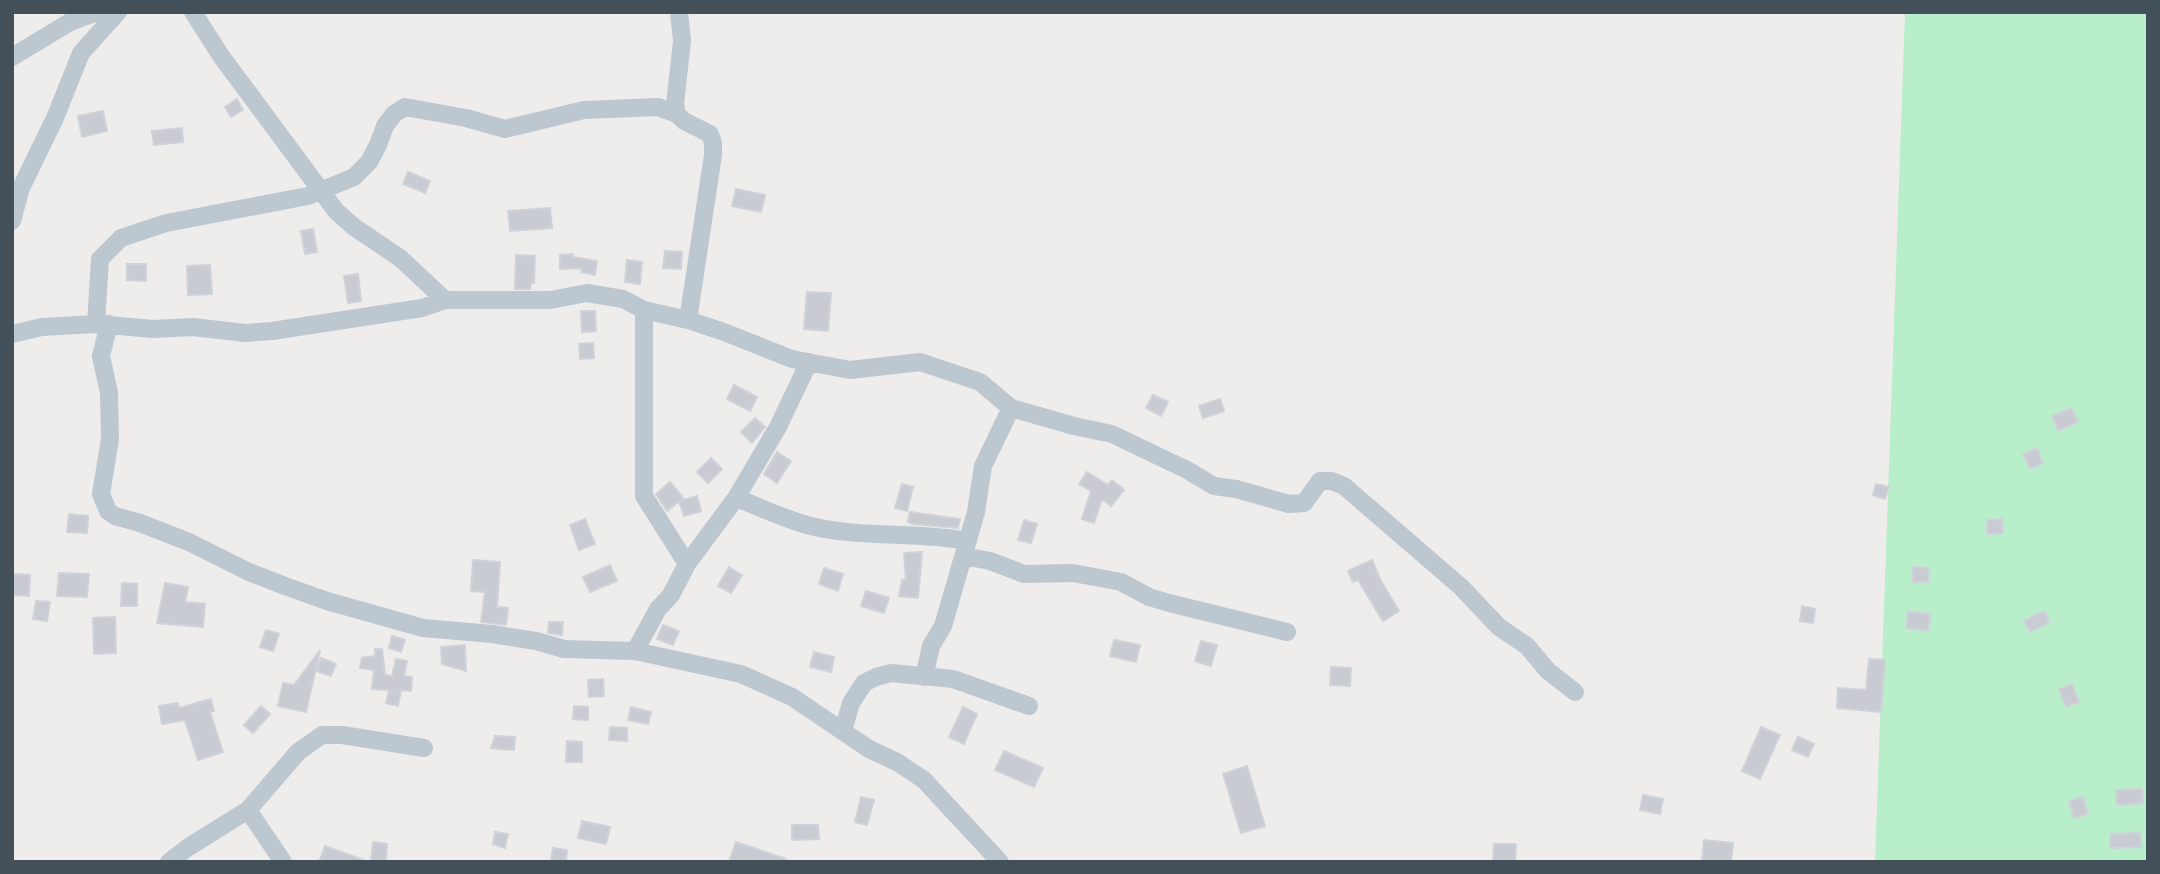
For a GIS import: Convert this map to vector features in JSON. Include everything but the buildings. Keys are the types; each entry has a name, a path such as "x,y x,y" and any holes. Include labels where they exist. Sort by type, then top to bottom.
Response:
{"street":[{"path":"12,57 63,17 97,12"},
{"path":"12,221 21,188 55,118 81,53 118,12"},
{"path":"194,12 221,56 321,192 354,227 400,258 445,300"},
{"path":"677,114 675,104 682,41 679,12"},
{"path":"688,320 713,144 710,134 684,121 677,114 658,107 584,110 505,129 466,118 405,107 394,114 385,126 369,162 354,177 321,192 166,223 121,238 100,259 103,324 101,356 109,393 110,439 101,494 108,511 115,516 189,542 249,572 285,586 412,625 536,640 564,649 635,651 741,674 792,697 869,749 897,762 924,780 1000,862"},
{"path":"12,334 42,327 103,324 153,330 193,327 245,333 422,307 445,300 550,300 587,293 623,299 644,310 688,320 792,359 850,370 920,362 980,382 1011,408 1112,434 1188,470 1214,486 1254,493 1289,504 1304,503 1320,481 1332,481 1344,486 1461,587 1499,627 1527,646 1548,671 1575,692"},
{"path":"644,310 644,496 687,564"},
{"path":"635,651 658,609 671,595 687,564 736,498 778,427 809,362"},
{"path":"924,677 931,646 943,626 966,549 976,512 983,466 1011,408"},
{"path":"736,498 808,526 893,536 942,537 990,561 1024,574 1073,573 1121,582 1159,600 1287,632"},
{"path":"843,731 851,703 864,683 891,673 953,679 1029,706"},
{"path":"169,862 247,810 298,752 322,735 342,735 424,748"},
{"path":"247,810 283,862"}],"green space":[{"path":"1905,12 2148,12 2148,862 1875,862"}]}
